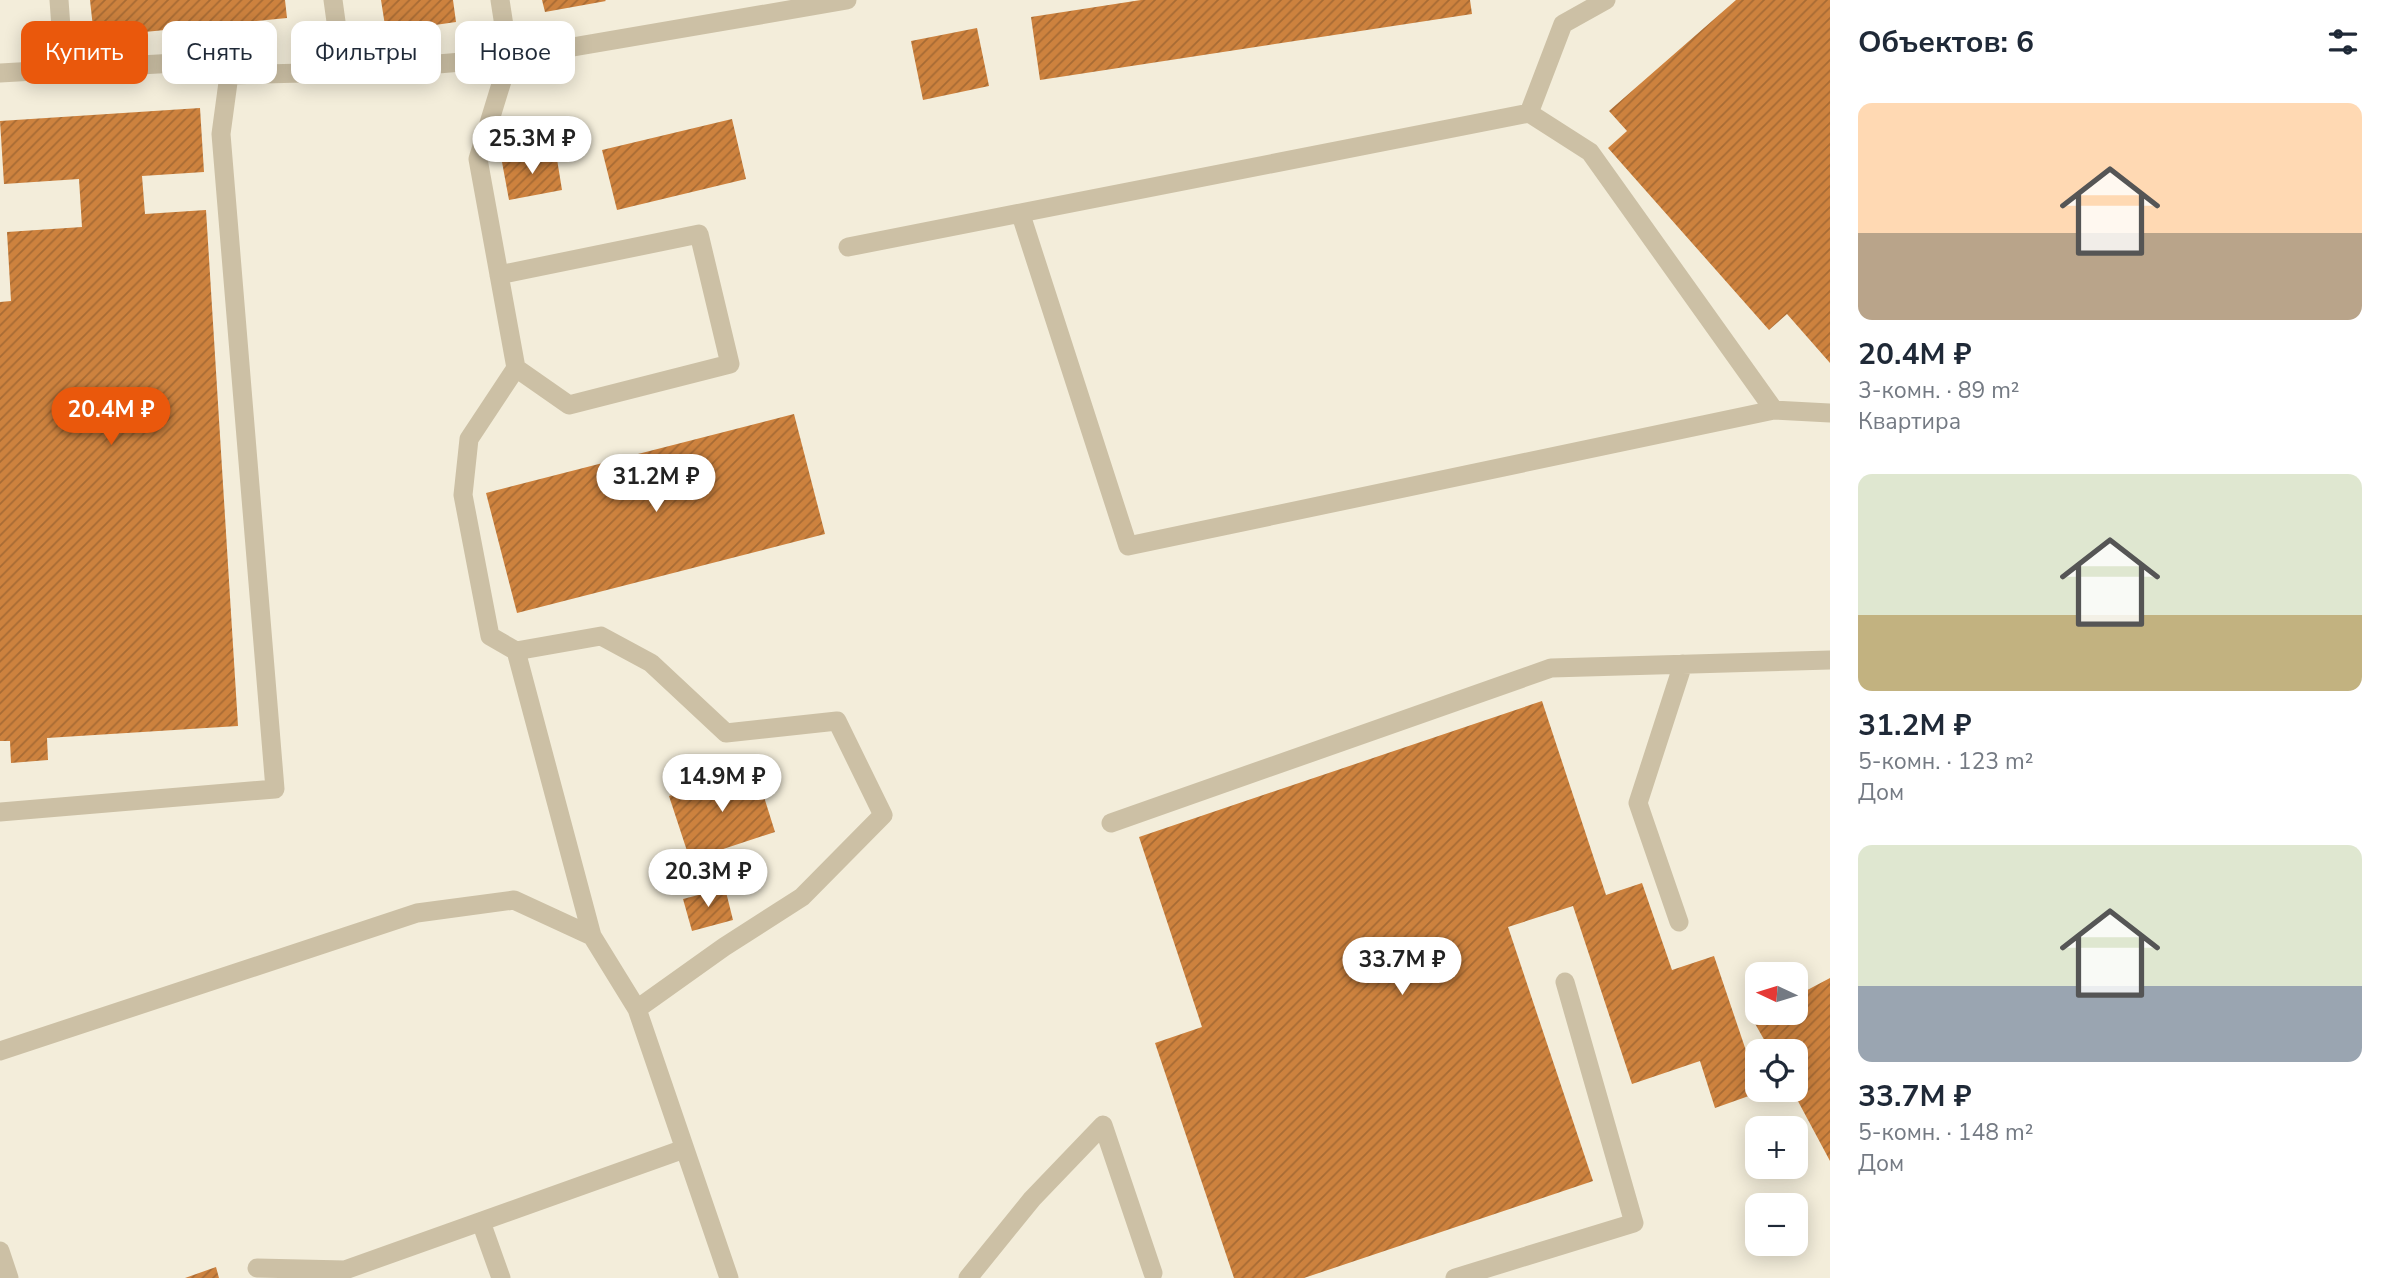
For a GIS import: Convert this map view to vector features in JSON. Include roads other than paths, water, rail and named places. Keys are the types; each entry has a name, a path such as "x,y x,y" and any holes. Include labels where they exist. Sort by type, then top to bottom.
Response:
{"lane":[{"path":"59,0 61,21"},
{"path":"333,0 336,21"},
{"path":"500,0 503,21"},
{"path":"575,47 847,0"},
{"path":"1529,114 1563,24 1606,0"},
{"path":"0,73 21,72"},
{"path":"0,812 275,789 221,134 228,84"},
{"path":"501,84 478,159 516,368 469,439 463,495 490,636 516,650 601,636 651,663 726,733 837,721 883,815 802,897 724,947 637,1009"},
{"path":"848,247 1529,114 1590,152 1774,410"},
{"path":"1021,215 1128,546 1774,410 1830,413"},
{"path":"499,275 699,234 730,363 569,405 516,368"},
{"path":"516,650 592,936 637,1009 729,1278"},
{"path":"1111,823 1551,668 1830,660"},
{"path":"1679,922 1638,803 1683,664"},
{"path":"0,1051 417,913 514,900 592,936"},
{"path":"1455,1278 1634,1223 1565,982"},
{"path":"968,1278 1032,1199 1103,1125 1148,1276"},
{"path":"257,1268 360,1272 481,1222 684,1150"},
{"path":"481,1222 501,1278"},
{"path":"0,1251 9,1278"}]}
